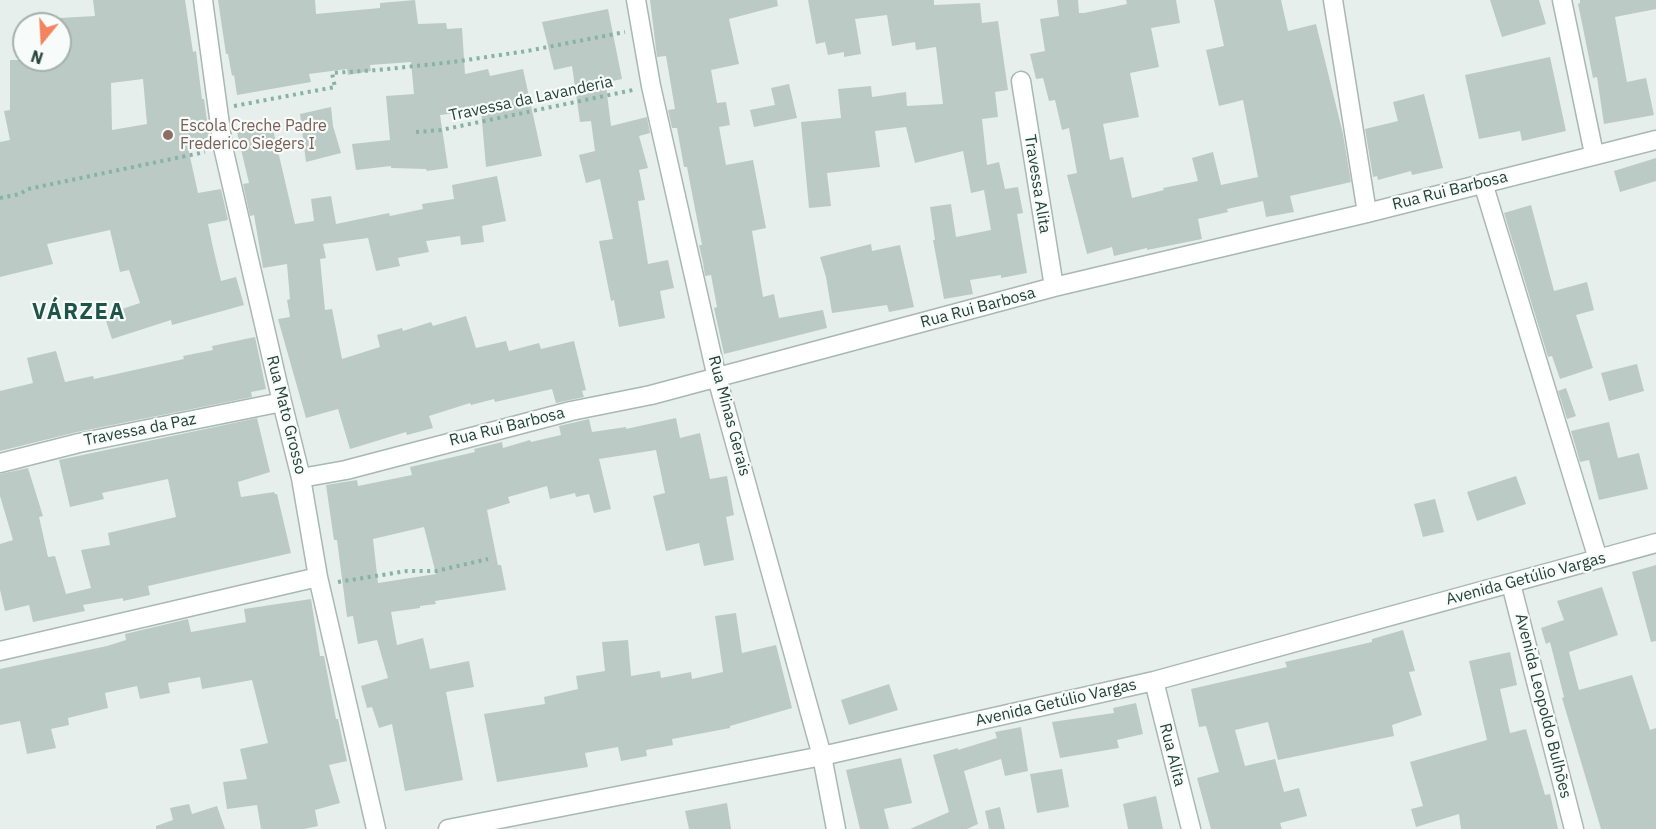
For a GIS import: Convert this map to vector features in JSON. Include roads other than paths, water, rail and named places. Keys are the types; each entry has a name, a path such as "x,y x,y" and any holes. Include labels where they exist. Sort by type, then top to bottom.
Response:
{"street":[{"name":"Rua Mato Grosso","path":"203,0 223,147 301,478 318,577 376,829"},
{"name":"Rua Minas Gerais","path":"636,0 651,86 717,378 822,756 836,829"},
{"path":"1333,0 1367,213"},
{"path":"1562,0 1594,154"},
{"name":"Travessa Alita","path":"1020,81 1054,288"},
{"name":"Rua Rui Barbosa","path":"301,478 346,470 571,411 651,395 1054,288 1367,213 1656,140"},
{"path":"1483,183 1598,559"},
{"name":"Travessa da Paz","path":"0,463 79,443 282,402"},
{"name":"Avenida Getúlio Vargas","path":"448,829 822,756 1154,681 1656,543"},
{"path":"0,651 318,577"},
{"name":"Avenida Leopoldo Bulhões","path":"1511,584 1575,829"},
{"name":"Rua Alita","path":"1154,681 1191,829"}],"place":[{"name":"Escola Creche Padre Frederico Siegers I","path":"168,135"}],"district":[{"name":"VÁRZEA","path":"79,313"}]}
